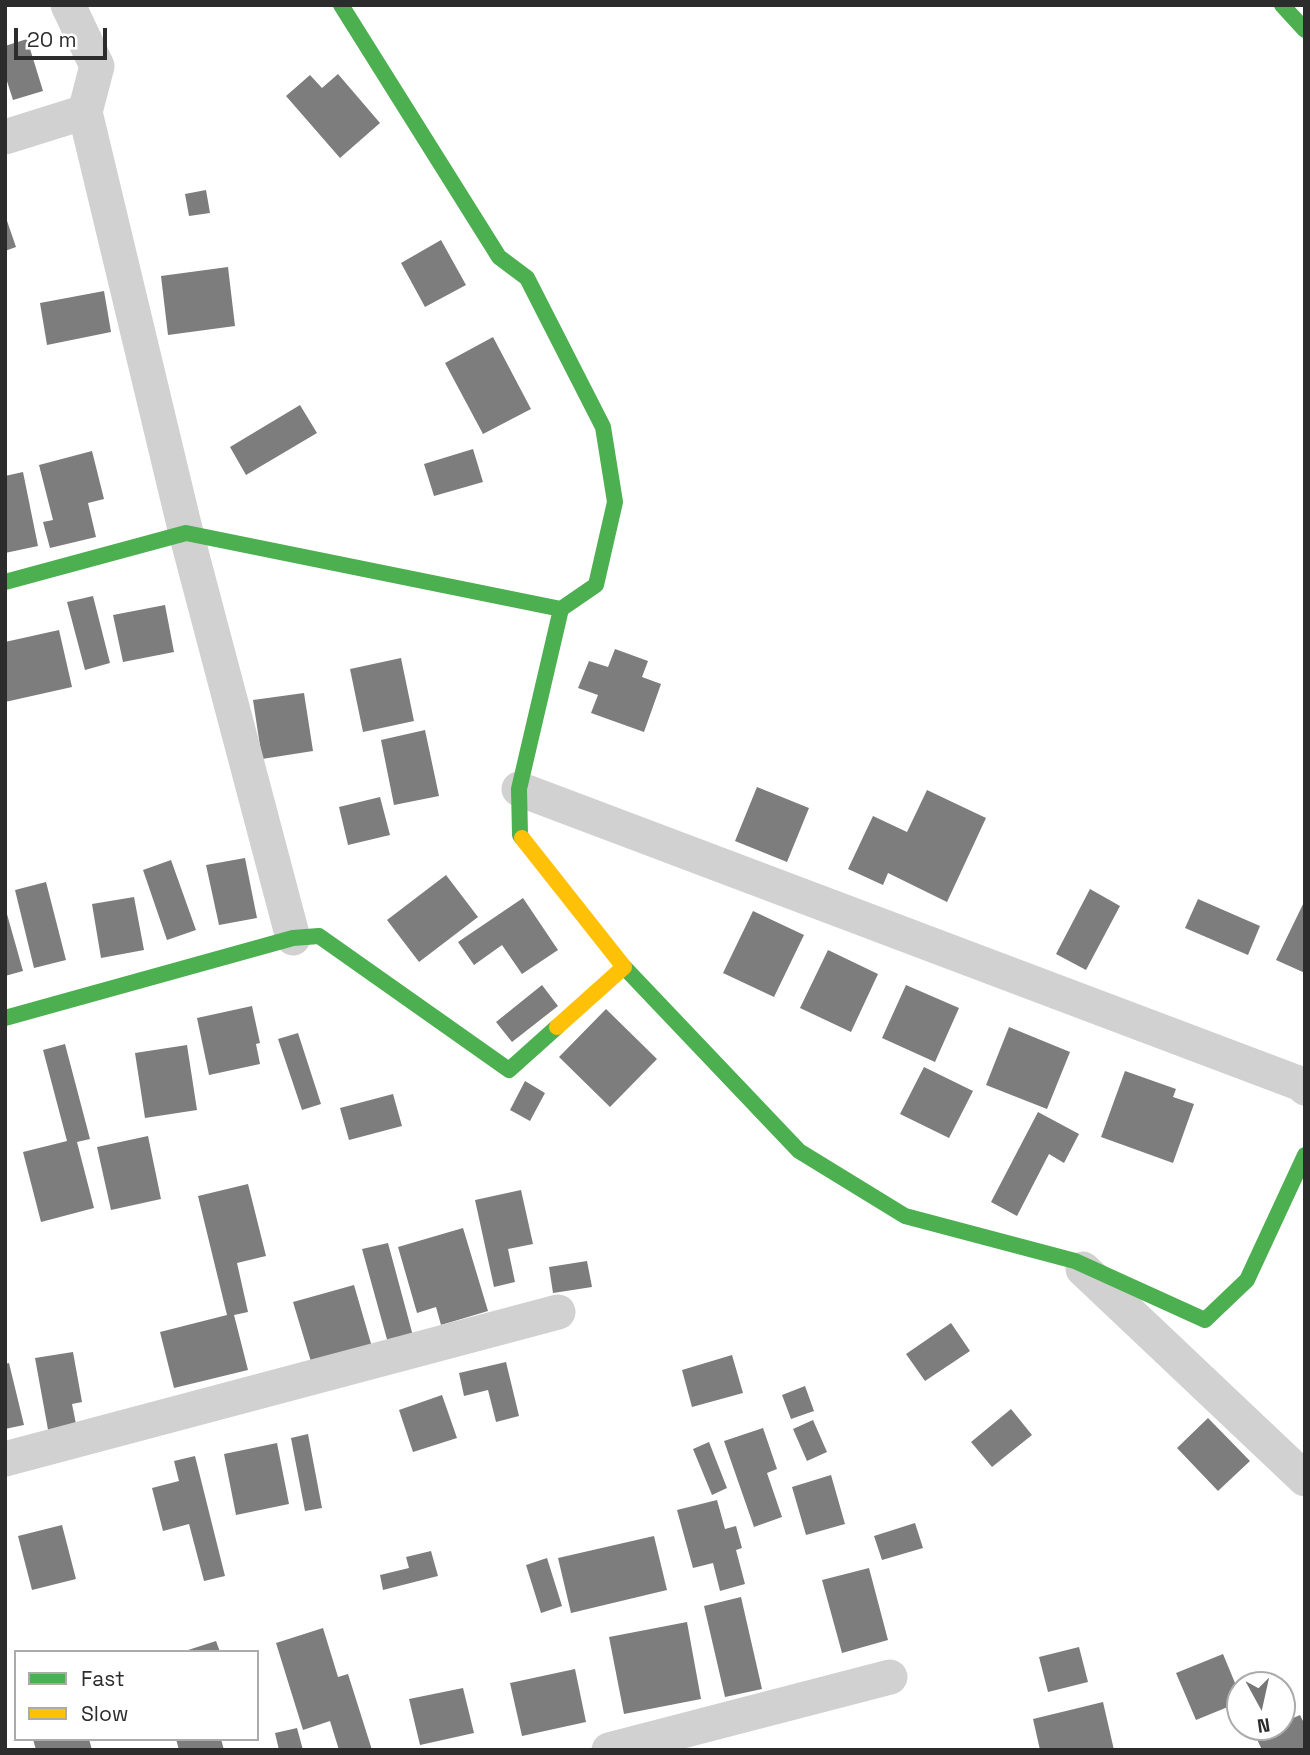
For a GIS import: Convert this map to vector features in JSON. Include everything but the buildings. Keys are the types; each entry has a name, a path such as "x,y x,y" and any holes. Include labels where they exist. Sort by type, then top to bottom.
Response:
{"main road":[{"path":"341,5 499,257 527,278 603,427 615,502 596,585 561,609 519,789 520,835 624,967 799,1151 905,1216 1075,1261 1205,1320 1247,1280 1305,1155"},
{"path":"1282,5 1305,30"},
{"path":"5,582 187,533 561,609"},
{"path":"5,1018 293,938 319,936 509,1070 624,967"}],"street":[{"path":"68,5 97,66 85,112 187,533 293,938"},
{"path":"5,137 85,112"},
{"path":"519,789 1301,1084 1305,1088"},
{"path":"1075,1261 1305,1479"},
{"path":"5,1459 558,1312"},
{"path":"609,1750 890,1677"}],"traffic: fast":[{"path":"341,5 499,257 527,278 603,427 615,502 596,585 561,609"},
{"path":"1282,5 1305,30"},
{"path":"5,582 186,533 561,609 519,789 522,838"},
{"path":"5,1018 293,938 319,936 509,1070 557,1027"},
{"path":"624,967 799,1151 905,1216 1075,1261 1205,1320 1247,1280 1305,1155"}],"traffic: slow":[{"path":"522,838 624,967 557,1027"}]}
